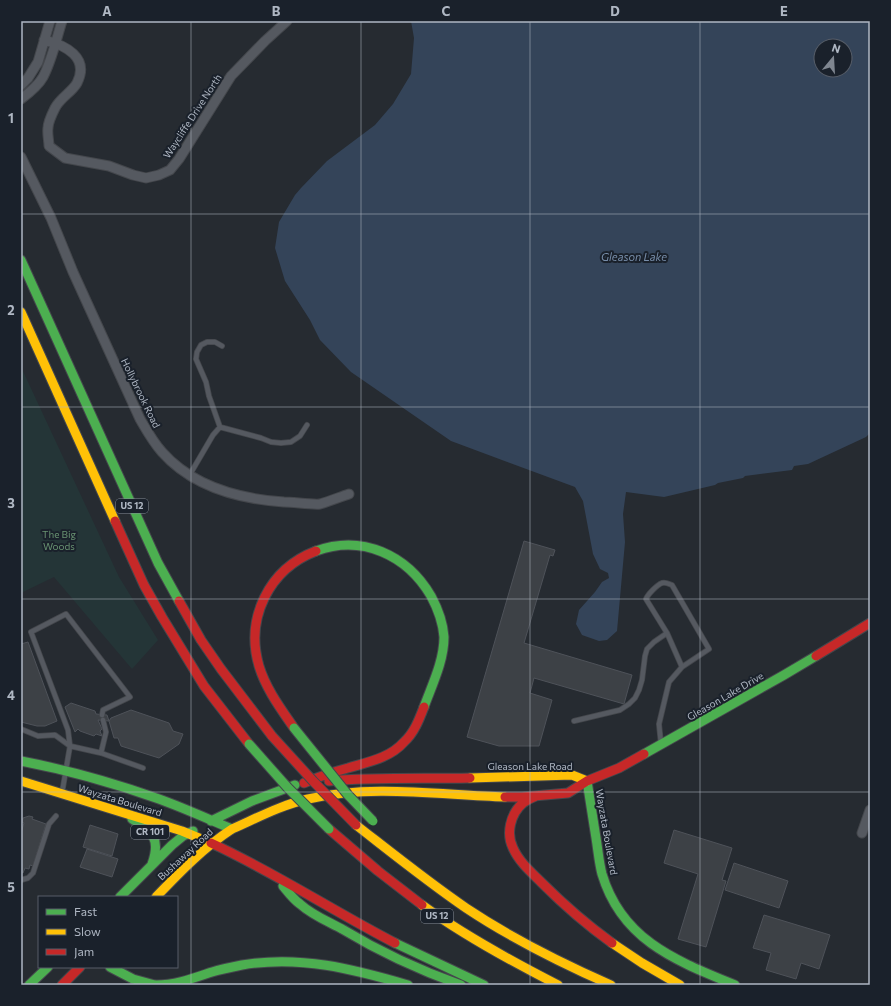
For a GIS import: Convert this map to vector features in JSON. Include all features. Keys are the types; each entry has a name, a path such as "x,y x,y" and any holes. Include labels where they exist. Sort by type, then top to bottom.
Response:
{"main road":[{"name":"US 12","path":"21,260 158,564 184,611 217,664 272,736 299,767 356,824 402,861 466,908 514,938 611,985"},
{"name":"US 12","path":"22,314 144,585 204,686 249,744 311,812 375,869 432,913 463,933 491,950 558,985"},
{"path":"304,783 324,775 381,758 401,746 409,738 416,727 437,673 443,641 443,630 437,608 429,594 412,572 401,562 378,550 363,546 336,546 323,548 298,558 276,579 267,592 260,607 256,622 254,644 260,668 270,693 280,710 294,728 348,795 377,827 402,861"},
{"name":"Gleason Lake Drive","path":"587,781 619,768 661,746 870,623"},
{"name":"Wayzata Boulevard","path":"21,761 47,766 110,783 159,799 232,829"},
{"name":"Gleason Lake Road","path":"211,821 250,802 304,783 354,779 430,779 572,775 587,781"},
{"name":"Wayzata Boulevard","path":"21,780 189,833 212,843 242,858 396,944 484,985"},
{"name":"Gleason Lake Road","path":"232,829 293,803 340,793 378,791 426,792 479,796 522,797 568,793 587,781"},
{"name":"Wayzata Boulevard","path":"587,781 598,853 604,879 613,901 629,925 642,938 675,959 736,985"},
{"path":"536,796 519,807 511,822 510,837 512,846 519,858 573,912 607,939 646,966 680,985"},
{"name":"CR 101","path":"120,811 148,830 154,838 157,845 151,866"},
{"name":"Bushaway Road","path":"121,896 172,845 183,836 211,821"},
{"name":"Bushaway Road","path":"157,896 212,843 232,829"},
{"path":"274,876 301,906 308,911 373,947 433,975 461,985"},
{"path":"112,968 133,979 156,985 174,984 227,968 256,963 291,961 342,967 408,985"},
{"path":"30,985 47,968"},
{"path":"62,985 79,968"}],"street":[{"path":"21,85 28,78 38,62 50,21"},
{"path":"21,99 31,92 42,78 56,43 62,21"},
{"name":"Waycliffe Drive North","path":"44,40 56,43 71,50 78,59 81,70 77,83 56,107 48,128 49,146 65,158 109,166 146,178 159,175 170,170 179,159 231,76 287,21"},
{"name":"Hollybrook Road","path":"21,157 51,218 73,272 140,419 151,439 162,452 176,466 190,476 217,488 236,494 265,500 319,504 349,494"},
{"path":"862,833 870,810"}],"lane":[{"path":"220,427 209,396 206,382 196,359 197,352 201,345 207,342 215,342 222,346"},
{"path":"220,427 271,442 281,443 291,442 300,436 307,425"},
{"path":"190,476 213,435 220,427"},
{"path":"661,746 659,724 669,682 682,667 710,649 672,585 662,583 653,590 646,599 667,633 682,667"},
{"path":"62,793 70,746 68,730 31,632 66,614 130,697 103,710 102,715"},
{"path":"574,721 620,710 629,704 635,698 639,690 647,649 667,633"},
{"path":"101,753 106,732 104,720"},
{"path":"21,729 38,736 55,735 70,746 101,753 143,768"},
{"path":"21,880 28,878 33,873 49,824 56,816"}],"green space":[{"name":"The Big Woods","path":"21,367 119,577 158,640 132,669 54,577 21,593"}],"water":[{"name":"Gleason Lake","path":"411,21 870,21 870,433 866,437 808,464 794,466 792,470 745,476 743,478 664,497 626,492 623,514 625,542 617,631 607,640 599,641 582,635 576,624 579,610 602,582 609,578 608,573 600,569 593,554 583,501 575,487 451,441 351,372 320,340 310,320 285,281 275,248 279,222 295,195 327,161 375,125 393,104 411,74 414,38"}],"building":[{"path":"524,541 555,550 553,556 550,555 524,643 632,675 624,704 534,678 530,693 552,700 539,746 499,746 467,737"},
{"path":"28,642 57,721 45,726 37,726 21,722 21,644"},
{"path":"71,703 95,711 96,714 107,715 109,721 98,720 102,729 100,731 102,736 96,734 94,736 78,729 75,732 65,707"},
{"path":"131,710 169,723 173,731 183,734 179,744 159,758 121,746 118,738 114,738 109,721 111,718"},
{"path":"29,816 33,817 32,819 46,824 33,866 30,865 29,869 25,868 23,873 21,872 21,833 24,823 22,822 23,818"},
{"path":"90,825 118,834 112,856 83,847"},
{"path":"674,830 732,848 722,880 726,881 706,947 678,939 698,874 664,863"},
{"path":"87,849 118,859 112,877 80,867"},
{"path":"734,863 788,881 779,908 725,890"},
{"path":"764,915 830,935 819,969 801,963 796,979 766,970 771,953 753,948"}],"traffic: fast":[{"path":"21,260 158,563 179,601"},
{"path":"316,551 333,546 350,545 366,547 382,552 396,559 409,569 431,596 441,621 444,637 440,664 424,707"},
{"path":"644,754 816,656"},
{"path":"294,728 348,795 373,821"},
{"path":"249,744 288,788 329,829"},
{"path":"21,761 91,777 168,802 232,829"},
{"path":"587,781 602,874 611,897 623,916 654,946 693,967 735,985"},
{"path":"211,821 252,801 295,785"},
{"path":"132,819 150,832 153,837 156,848 152,864"},
{"path":"121,896 172,845 183,836 193,831"},
{"path":"283,886 297,902 320,918 400,960 461,985"},
{"path":"395,943 484,985"},
{"path":"156,985 178,982 216,971 264,962 326,965 408,985"},
{"path":"29,985 47,968"},
{"path":"112,968 133,979 155,985"}],"traffic: slow":[{"path":"21,312 115,521"},
{"path":"470,778 572,775 587,781"},
{"path":"21,781 182,831 211,843"},
{"path":"232,829 269,812 308,799 357,792 381,791 505,797"},
{"path":"356,825 438,888 483,919 537,950 611,985"},
{"path":"157,896 202,852 232,829"},
{"path":"422,905 488,948 558,985"},
{"path":"612,943 642,963 680,985"}],"traffic: jam":[{"path":"115,521 144,585 162,617 204,686 249,744"},
{"path":"294,728 274,698 262,674 256,648 255,630 258,613 265,597 274,583 285,570 299,559 316,551"},
{"path":"179,601 201,640 272,736"},
{"path":"816,656 870,623"},
{"path":"304,783 378,759 392,752 411,735 424,707"},
{"path":"272,736 356,825"},
{"path":"505,797 568,793 587,781 619,768 644,754"},
{"path":"329,781 470,778"},
{"path":"536,796 523,803 512,818 510,824 510,837 516,853 526,867 559,899 612,943"},
{"path":"329,829 378,871 422,905"},
{"path":"211,843 258,866 395,943"},
{"path":"62,985 79,968"}]}
